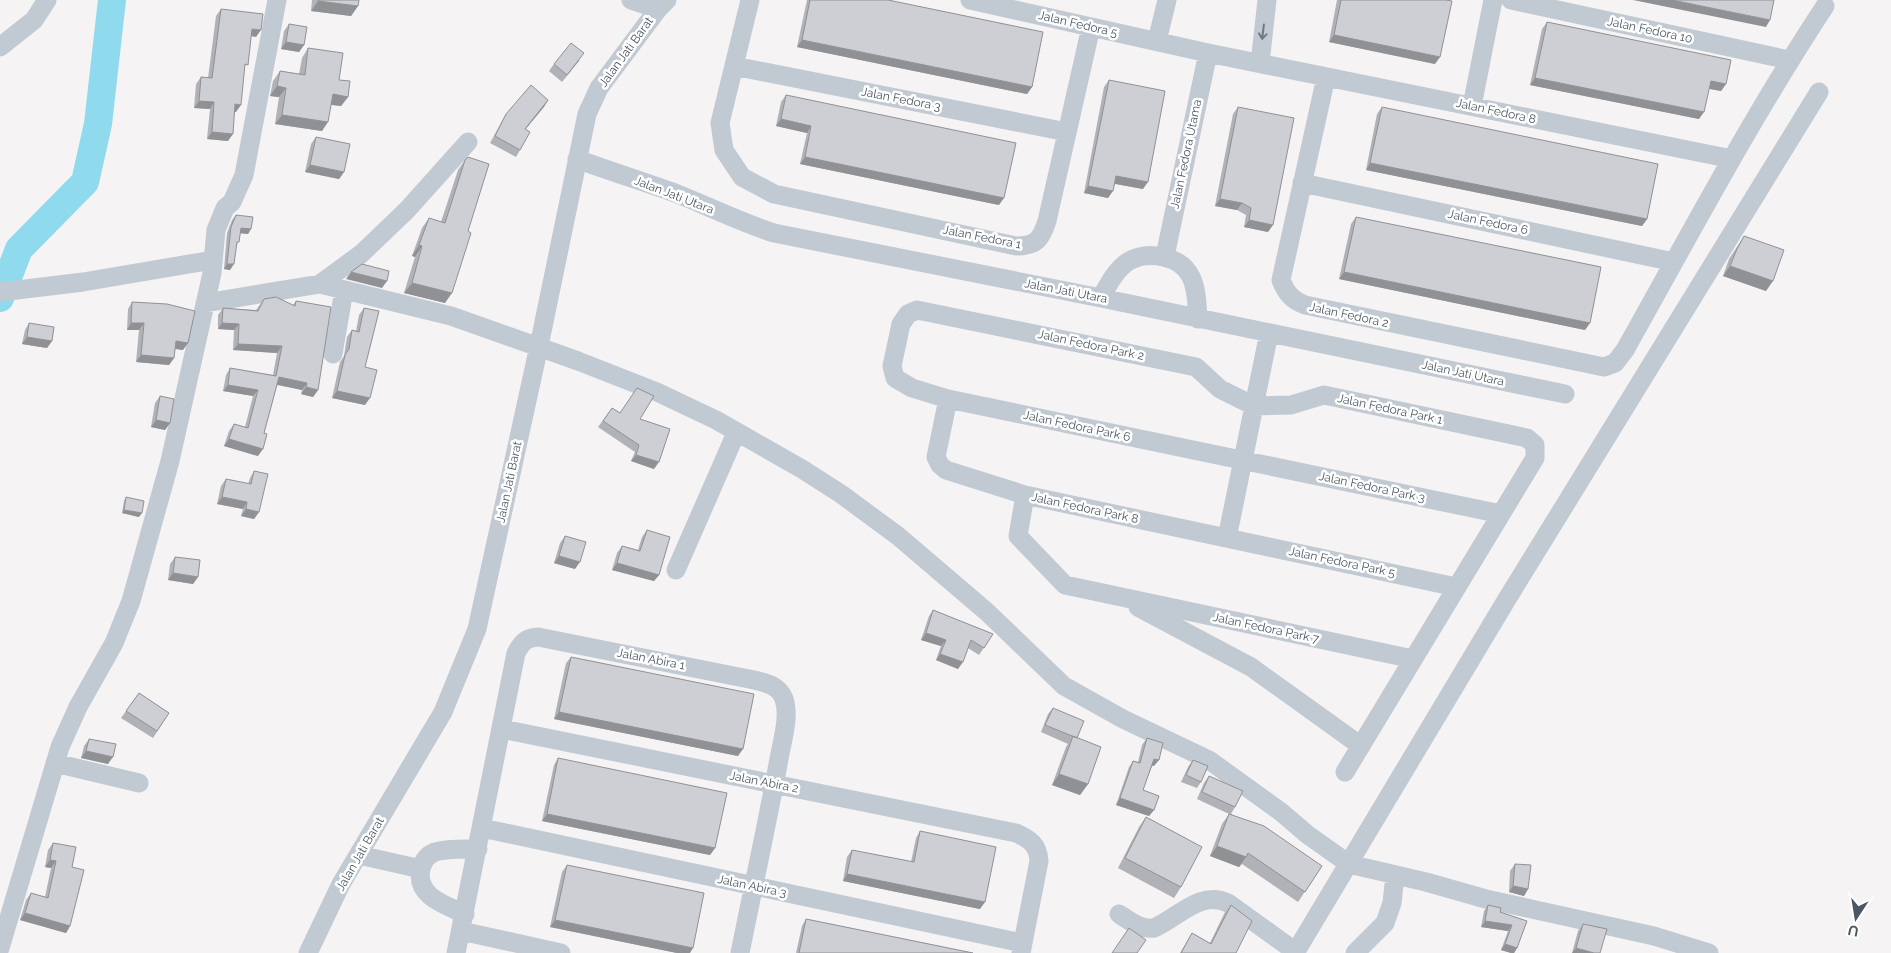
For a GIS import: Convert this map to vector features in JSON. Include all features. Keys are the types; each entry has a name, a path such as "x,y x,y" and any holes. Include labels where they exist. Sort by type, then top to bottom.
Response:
{"street":[{"path":"0,47 34,20 47,0"},
{"path":"0,948 60,747 78,707 114,643 131,601 170,461 212,272 216,230 225,208 232,202 244,175 277,0"},
{"path":"631,0 663,5"},
{"path":"734,66 750,0"},
{"name":"Jalan Fedora 5","path":"970,0 1208,52"},
{"path":"1157,42 1167,0"},
{"path":"1260,63 1267,0"},
{"path":"1472,106 1493,0"},
{"name":"Jalan Fedora 10","path":"1511,0 1789,60"},
{"name":"Jalan Jati Barat","path":"308,953 341,884 443,712 477,629 539,346 587,114 599,88 663,5"},
{"path":"1674,262 1789,60 1825,6"},
{"name":"Jalan Fedora 1","path":"734,66 720,123 724,150 742,177 774,194 1016,246 1026,246 1037,241 1045,228 1091,27"},
{"name":"Jalan Fedora 8","path":"1208,52 1732,159"},
{"name":"Jalan Fedora Utama","path":"1165,256 1208,52"},
{"name":"Jalan Fedora 3","path":"734,66 1067,132"},
{"name":"Jalan Fedora 2","path":"1326,77 1281,280 1285,290 1295,301 1305,306 1604,367 1615,363 1625,350 1674,262"},
{"path":"1118,914 1137,926 1148,929 1154,928 1197,902 1218,898 1228,903 1295,952 1504,604 1819,92"},
{"path":"320,284 361,254 407,210 468,142"},
{"name":"Jalan Jati Utara","path":"577,159 702,203 742,222 774,233 1101,298 1565,394"},
{"name":"Jalan Fedora 6","path":"1302,183 1674,262"},
{"path":"1101,298 1110,281 1130,261 1150,256 1165,256 1182,264 1190,275 1195,285 1198,319"},
{"path":"0,292 83,282 213,260"},
{"path":"205,303 320,284 451,316 539,346 657,392 716,420 802,469 872,515 987,612 1064,686 1124,719 1209,760 1349,864 1486,899 1654,936 1709,953"},
{"path":"333,354 344,290"},
{"name":"Jalan Fedora Park 2","path":"912,388 895,378 892,366 902,324 908,314 917,310 1196,367 1220,389 1254,406"},
{"path":"1227,538 1269,333"},
{"name":"Jalan Fedora Park 6","path":"912,388 948,399 1243,460"},
{"name":"Jalan Fedora Park 1","path":"1254,406 1291,404 1324,395 1527,438 1535,445 1535,458 1501,514"},
{"name":"Jalan Fedora Park 8","path":"948,399 936,456 940,465 946,470 1025,495 1227,538"},
{"path":"676,570 736,433"},
{"name":"Jalan Fedora Park 3","path":"1243,460 1501,514"},
{"name":"Jalan Fedora Park 7","path":"1025,495 1018,536 1065,585 1413,659"},
{"path":"1345,772 1501,514"},
{"name":"Jalan Fedora Park 5","path":"1227,538 1456,587"},
{"name":"Jalan Fedora Park 7","path":"1119,597 1251,667 1361,746"},
{"name":"Jalan Abira 1","path":"502,729 516,653 528,638 538,637 773,685 784,698 786,713 774,784"},
{"path":"456,953 502,729"},
{"name":"Jalan Abira 2","path":"502,729 1016,833 1026,837 1034,844 1039,854 1039,861 1022,948"},
{"path":"55,763 139,783"},
{"path":"740,953 774,784"},
{"name":"Jalan Abira 3","path":"482,828 753,886 1022,948"},
{"path":"478,849 437,852 424,860 419,880 422,888 429,896 463,923 561,953"},
{"path":"359,855 421,868"},
{"path":"1355,953 1385,923 1392,903 1395,875"}],"building":[{"path":"318,0 359,0 358,6"},
{"path":"810,0 888,0 1043,32 1032,87 802,40"},
{"path":"1341,0 1452,1 1440,57 1334,35"},
{"path":"1672,0 1774,0 1770,20"},
{"path":"221,9 263,14 261,30 252,29 248,65 245,64 241,105 235,104 233,134 212,132 214,102 199,101 201,77 212,78"},
{"path":"1547,22 1731,60 1726,84 1711,81 1704,112 1535,78"},
{"path":"289,24 307,27 304,45 286,42"},
{"path":"571,43 584,53 567,75 554,64"},
{"path":"308,48 343,53 339,80 350,81 348,97 333,94 328,122 282,115 286,88 277,86 280,71 305,75"},
{"path":"1109,80 1165,91 1148,182 1116,176 1113,191 1088,186"},
{"path":"531,85 548,100 525,129 530,132 520,150 495,136 506,114"},
{"path":"786,95 1016,143 1004,198 805,157 811,126 781,119"},
{"path":"1238,107 1294,118 1273,225 1249,220 1251,208 1242,203 1220,199"},
{"path":"1382,107 1658,164 1647,219 1370,163"},
{"path":"316,137 350,144 344,172 310,165"},
{"path":"468,157 489,164 468,231 471,233 452,293 412,283 422,246 419,245 429,218 445,223 465,160"},
{"path":"236,215 253,217 251,229 241,228 234,264 227,264 231,227"},
{"path":"1356,217 1601,267 1590,323 1344,272"},
{"path":"1744,236 1784,250 1773,281 1730,266"},
{"path":"362,264 389,271 387,281 351,272"},
{"path":"276,297 295,306 296,301 331,307 318,390 306,387 307,383 279,377 264,433 267,434 263,449 229,439 234,424 248,428 258,390 228,385 230,368 276,376 282,346 238,344 239,324 222,323 223,308 258,311 264,299"},
{"path":"132,302 167,304 195,311 188,343 176,341 174,358 141,355 144,323 131,323"},
{"path":"364,308 379,311 365,367 377,370 370,398 337,391 345,355 349,349 352,330 359,332"},
{"path":"29,323 54,327 52,341 27,337"},
{"path":"637,388 654,396 640,419 670,429 659,462 636,455 639,445 603,421 612,408 620,413"},
{"path":"160,396 174,399 170,423 156,420"},
{"path":"254,471 268,474 259,512 246,509 247,502 222,497 226,479 251,484"},
{"path":"126,497 144,501 142,513 124,510"},
{"path":"647,530 670,537 659,575 617,563 622,546 640,551"},
{"path":"565,536 586,542 580,562 559,556"},
{"path":"175,557 200,560 198,577 173,573"},
{"path":"933,610 993,634 984,648 971,640 963,662 940,654 946,640 926,633"},
{"path":"571,657 754,694 743,749 559,712"},
{"path":"139,693 169,713 157,731 126,711"},
{"path":"1053,708 1084,721 1077,738 1045,725"},
{"path":"1073,736 1101,747 1088,784 1059,774"},
{"path":"1147,738 1163,743 1159,760 1154,759 1143,790 1159,796 1154,810 1120,798 1133,761 1140,763"},
{"path":"89,739 116,744 113,757 86,751"},
{"path":"558,758 727,793 715,848 547,814"},
{"path":"1193,760 1208,766 1201,782 1186,775"},
{"path":"1209,776 1243,791 1235,807 1202,792"},
{"path":"1229,814 1264,826 1322,866 1305,892 1248,853 1246,857 1217,846"},
{"path":"1146,817 1202,847 1181,887 1125,858"},
{"path":"920,831 996,847 985,902 847,874 852,850 914,862"},
{"path":"53,843 76,847 72,867 84,870 70,926 25,913 31,893 48,898 56,861 50,860"},
{"path":"1515,864 1531,865 1528,889 1513,886"},
{"path":"567,865 704,893 693,948 555,920"},
{"path":"1231,905 1252,921 1236,953 1181,953 1192,933 1211,944"},
{"path":"1488,905 1501,908 1500,912 1527,921 1517,948 1505,944 1512,925 1485,921"},
{"path":"806,919 973,953 799,953"},
{"path":"1583,924 1607,929 1600,953 1576,948"},
{"path":"1129,928 1146,940 1137,953 1112,953"}],"waterway":[{"path":"0,298 19,249 85,182 98,124 112,0"}]}
